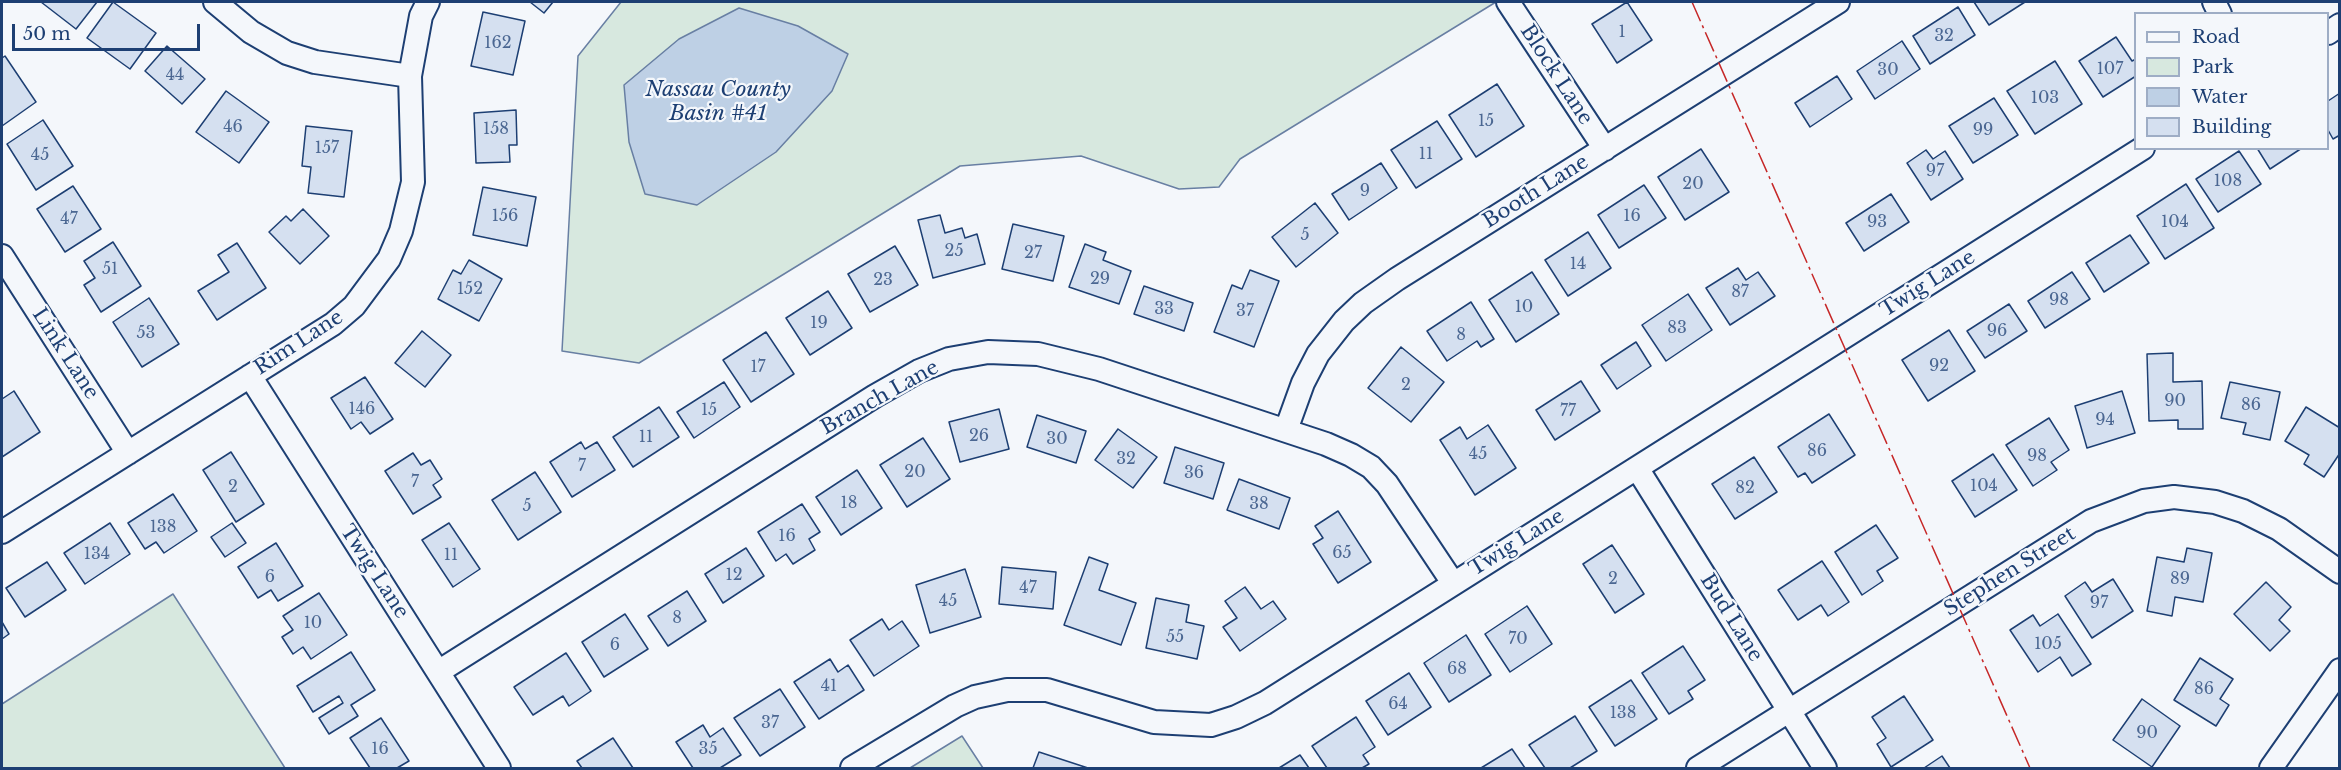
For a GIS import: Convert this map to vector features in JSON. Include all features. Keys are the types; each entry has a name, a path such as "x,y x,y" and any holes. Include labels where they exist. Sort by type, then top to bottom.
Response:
{"street":[{"path":"215,2 251,32 287,53 315,62 410,76"},
{"name":"Rim Lane","path":"2,532 333,324 354,306 389,259 401,231 413,182 410,76 421,16 428,2"},
{"name":"Block Lane","path":"1508,2 1605,149"},
{"name":"Booth Lane","path":"1286,430 1303,383 1318,354 1344,321 1363,303 1396,279 1838,2"},
{"name":"Twig Lane","path":"852,768 955,706 975,697 1007,690 1047,690 1154,723 1211,725 1236,717 1265,702 2140,150"},
{"name":"Link Lane","path":"2,256 128,453"},
{"name":"Branch Lane","path":"438,672 875,396 919,371 949,359 988,352 1038,354 1099,369 1286,430 1351,455 1371,468 1399,500 1453,583"},
{"name":"Twig Lane","path":"250,376 499,768"},
{"name":"Bud Lane","path":"1637,468 1826,768"},
{"name":"Stephen Street","path":"1698,768 2091,521 2144,501 2174,497 2215,502 2243,511 2279,530 2340,572"},
{"path":"2271,768 2340,670"}],"green space":[{"path":"621,2 1496,2 1240,159 1219,187 1179,189 1081,156 960,166 639,363 562,351 578,56"},
{"path":"173,594 285,768 2,768 2,704"},
{"path":"962,736 983,768 910,768"}],"water":[{"name":"Nassau County Basin #41","path":"739,8 798,26 848,54 832,91 776,152 697,205 645,194 629,142 624,85 679,39"}],"building":[{"path":"41,2 97,2 76,29"},
{"path":"113,2 156,33 130,69 87,38"},
{"path":"530,2 553,2 544,13"},
{"path":"1627,2 1652,40 1617,63 1592,24"},
{"path":"1974,2 2025,2 1989,25"},
{"path":"1958,7 1975,35 1930,64 1913,36"},
{"path":"483,12 525,21 513,75 471,66"},
{"path":"2116,37 2132,61 2134,60 2134,77 2103,97 2079,61"},
{"path":"1902,41 1920,69 1875,99 1857,71"},
{"path":"167,46 205,79 182,104 145,71"},
{"path":"5,56 36,102 2,126 2,58"},
{"path":"2055,61 2082,104 2035,134 2007,91"},
{"path":"1837,76 1852,99 1810,127 1795,103"},
{"path":"1497,84 1524,126 1476,157 1449,115"},
{"path":"226,91 269,122 239,163 196,132"},
{"path":"2340,93 2340,135 2333,139 2329,132 2329,100"},
{"path":"1994,98 2018,135 1973,163 1949,126"},
{"path":"516,110 517,145 509,145 510,162 476,163 474,113"},
{"path":"43,120 73,166 36,190 7,144"},
{"path":"1437,121 1462,159 1416,188 1391,150"},
{"path":"306,126 352,131 344,197 308,193 311,167 302,166"},
{"path":"1701,149 1729,192 1685,220 1658,177"},
{"path":"1926,150 1933,159 1945,151 1963,179 1931,200 1907,163"},
{"path":"2258,150 2299,150 2270,169"},
{"path":"2239,151 2261,184 2218,212 2196,179"},
{"path":"1381,163 1397,188 1349,220 1332,194"},
{"path":"2186,184 2214,228 2165,259 2137,216"},
{"path":"1644,185 1666,218 1619,248 1598,215"},
{"path":"73,186 101,229 65,252 37,209"},
{"path":"483,187 536,197 527,246 473,235"},
{"path":"1891,194 1909,222 1864,251 1846,223"},
{"path":"1315,203 1338,233 1296,267 1272,237"},
{"path":"303,209 329,236 300,264 269,232 286,216 291,221"},
{"path":"940,215 945,233 962,228 965,238 977,234 985,264 933,278 918,220"},
{"path":"1013,224 1064,236 1053,281 1002,269"},
{"path":"1588,232 1611,268 1568,296 1545,260"},
{"path":"2130,235 2149,263 2104,292 2086,263"},
{"path":"113,242 141,286 101,312 84,285 95,278 84,261"},
{"path":"237,243 266,288 217,320 198,291 229,272 218,255"},
{"path":"1085,244 1106,252 1103,260 1131,271 1119,304 1069,287"},
{"path":"895,246 918,285 870,312 848,274"},
{"path":"469,260 502,279 479,321 438,299 453,270 461,274"},
{"path":"1738,268 1746,280 1758,272 1775,296 1730,325 1706,288"},
{"path":"1250,270 1279,281 1254,347 1214,332 1232,285 1242,289"},
{"path":"1532,272 1559,314 1516,342 1489,300"},
{"path":"2072,272 2090,299 2045,328 2028,301"},
{"path":"1144,286 1193,303 1184,331 1134,314"},
{"path":"828,291 852,328 810,355 786,318"},
{"path":"1688,294 1712,330 1666,361 1642,325"},
{"path":"149,298 179,344 142,367 113,322"},
{"path":"1471,302 1494,339 1481,347 1477,341 1447,361 1427,331"},
{"path":"2009,304 2027,331 1985,358 1967,331"},
{"path":"1949,330 1975,371 1928,401 1902,360"},
{"path":"422,331 451,355 425,387 395,363"},
{"path":"766,332 794,374 751,402 723,360"},
{"path":"1636,342 1651,366 1617,389 1601,365"},
{"path":"1401,347 1444,382 1411,422 1368,388"},
{"path":"2173,353 2173,382 2202,381 2203,429 2178,429 2178,420 2149,421 2147,354"},
{"path":"365,377 393,419 370,434 361,422 351,429 331,398"},
{"path":"1581,381 1600,411 1555,440 1536,410"},
{"path":"724,382 740,407 694,438 677,412"},
{"path":"2230,382 2280,392 2270,440 2243,434 2246,423 2221,418"},
{"path":"14,391 40,432 2,457 2,399"},
{"path":"2122,391 2135,433 2087,448 2075,406"},
{"path":"659,407 679,437 633,467 613,437"},
{"path":"2306,407 2340,428 2340,453 2324,477 2304,464 2309,455 2285,441"},
{"path":"999,409 1009,449 960,462 949,422"},
{"path":"1829,414 1855,455 1812,483 1805,473 1798,477 1778,447"},
{"path":"1037,415 1086,431 1076,463 1027,447"},
{"path":"2049,418 2069,450 2051,462 2057,470 2033,486 2006,445"},
{"path":"1488,425 1516,468 1475,495 1440,440 1460,427 1467,439"},
{"path":"1118,429 1157,457 1133,488 1095,460"},
{"path":"923,438 950,479 907,507 880,465"},
{"path":"581,442 585,449 597,442 615,470 572,497 550,462"},
{"path":"1175,447 1224,463 1213,499 1164,483"},
{"path":"231,452 264,504 236,522 203,470"},
{"path":"413,453 421,465 430,460 442,479 433,485 441,497 413,514 385,471"},
{"path":"1993,454 2017,490 1975,517 1952,481"},
{"path":"1754,457 1777,492 1735,519 1712,484"},
{"path":"857,470 882,508 841,535 816,497"},
{"path":"535,472 561,512 518,540 492,500"},
{"path":"1239,479 1290,498 1279,529 1227,510"},
{"path":"173,494 197,531 164,553 156,542 145,549 128,523"},
{"path":"802,504 820,532 809,539 815,550 793,564 786,554 776,561 758,532"},
{"path":"1338,511 1371,562 1338,583 1313,544 1323,538 1315,526"},
{"path":"110,523 130,554 85,584 64,553"},
{"path":"232,523 246,543 225,557 211,537"},
{"path":"449,523 480,569 453,587 422,540"},
{"path":"1876,525 1898,558 1877,571 1883,581 1862,595 1835,552"},
{"path":"276,543 303,586 278,601 271,590 258,598 238,567"},
{"path":"1612,545 1644,594 1615,613 1583,564"},
{"path":"746,548 764,576 723,603 705,574"},
{"path":"2187,548 2212,553 2203,602 2175,597 2172,616 2147,611 2157,557 2184,562"},
{"path":"1089,557 1108,564 1099,590 1136,603 1121,645 1064,625"},
{"path":"1822,561 1849,602 1828,616 1821,605 1798,620 1778,590"},
{"path":"47,562 66,590 25,617 6,588"},
{"path":"1002,567 1056,572 1053,609 999,604"},
{"path":"965,569 981,617 930,633 916,585"},
{"path":"2113,579 2133,611 2092,638 2065,596 2085,582 2092,592"},
{"path":"2266,582 2291,607 2279,620 2290,631 2270,651 2234,614"},
{"path":"1245,587 1261,609 1273,601 1286,619 1240,651 1223,627 1237,618 1225,601"},
{"path":"687,591 706,621 668,646 648,616"},
{"path":"319,593 347,635 311,659 303,647 293,654 282,637 293,630 283,616"},
{"path":"1156,598 1189,605 1186,622 1204,626 1197,659 1146,648"},
{"path":"1527,606 1552,644 1510,672 1485,634"},
{"path":"625,614 648,649 604,677 582,642"},
{"path":"2058,614 2091,664 2072,676 2060,657 2038,672 2010,630 2033,615 2040,626"},
{"path":"882,619 889,630 902,621 919,646 874,676 850,640"},
{"path":"2,622 9,634 2,639"},
{"path":"1466,635 1491,675 1449,702 1424,663"},
{"path":"1683,646 1705,680 1688,691 1693,699 1669,714 1642,673"},
{"path":"351,652 375,690 351,705 358,716 329,734 319,718 343,703 339,696 313,712 297,686"},
{"path":"566,653 591,691 569,706 563,696 533,715 514,687"},
{"path":"2200,658 2233,679 2220,699 2229,705 2216,726 2174,700"},
{"path":"830,659 838,672 848,665 864,690 819,719 794,682"},
{"path":"1409,673 1431,707 1388,735 1366,701"},
{"path":"1631,680 1657,719 1615,746 1589,707"},
{"path":"780,689 805,727 760,756 734,718"},
{"path":"1904,696 1933,740 1891,767 1877,744 1886,738 1872,717"},
{"path":"2142,699 2180,726 2152,767 2113,740"},
{"path":"1575,716 1597,751 1570,768 1545,768 1529,745"},
{"path":"1356,717 1375,747 1363,755 1369,764 1362,768 1327,768 1312,746"},
{"path":"381,718 409,761 397,768 370,768 350,738"},
{"path":"703,725 710,737 723,728 741,755 720,768 693,768 676,742"},
{"path":"613,738 633,768 582,768 577,761"},
{"path":"1512,749 1525,768 1481,768"},
{"path":"1039,752 1088,768 1033,768"},
{"path":"1300,755 1309,768 1279,768"},
{"path":"1942,756 1950,768 1924,768"}],"power":[{"path":"1692,2 2030,768"}]}
